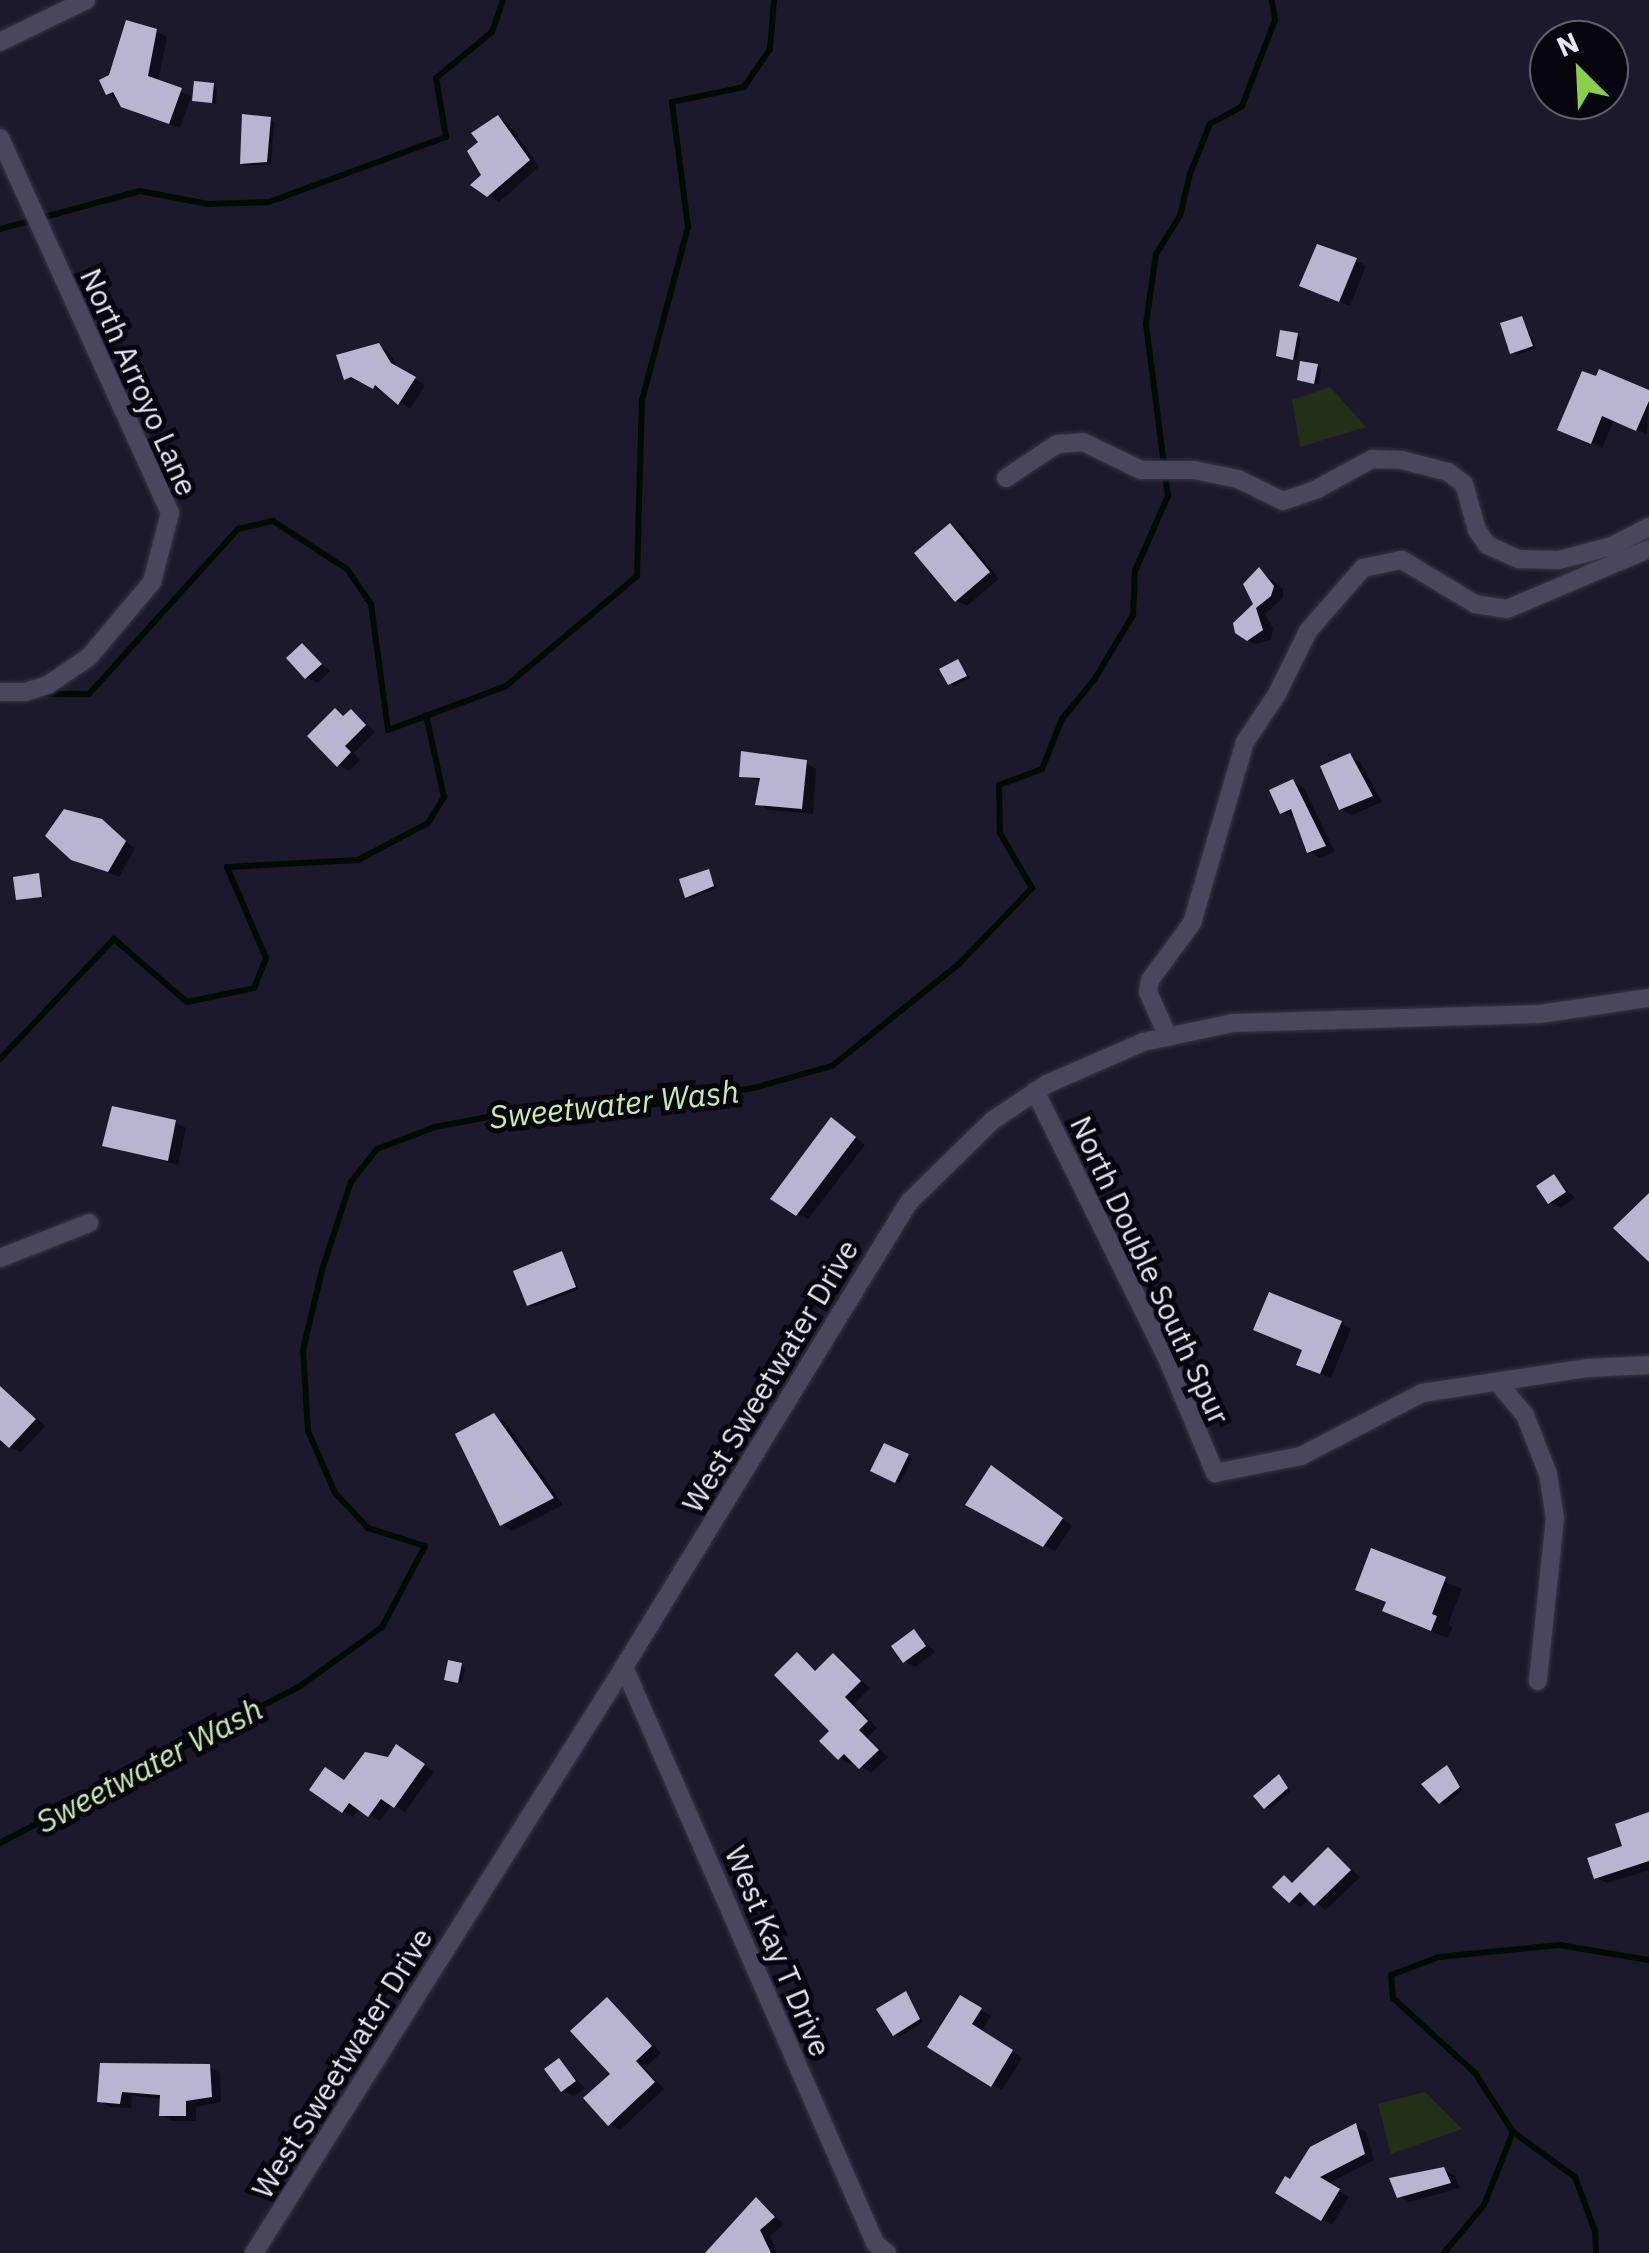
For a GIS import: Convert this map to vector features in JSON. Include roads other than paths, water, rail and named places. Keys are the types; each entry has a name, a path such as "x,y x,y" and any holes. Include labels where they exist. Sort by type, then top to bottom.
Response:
{"street":[{"path":"0,42 86,0"},
{"name":"North Arroyo Lane","path":"0,138 170,514 152,582 89,657 48,685 24,692 0,692"},
{"path":"1006,478 1057,444 1083,442 1141,470 1194,470 1238,479 1283,501 1317,489 1372,459 1402,460 1448,472 1464,484 1477,530 1487,545 1519,559 1560,560 1612,546 1649,527"},
{"path":"1168,1037 1148,992 1150,980 1192,922 1246,742 1277,694 1308,631 1363,568 1402,560 1475,604 1506,610 1649,549"},
{"name":"West Sweetwater Drive","path":"254,2253 624,1667 909,1202 993,1120 1035,1092 1143,1042 1232,1023 1540,1014 1649,998"},
{"name":"North Double South Spur","path":"1035,1092 1166,1358 1215,1473 1262,1468 1301,1456 1422,1393 1468,1383 1498,1383"},
{"path":"0,1258 89,1223"},
{"path":"1498,1383 1588,1368 1649,1365"},
{"path":"1498,1383 1526,1416 1548,1474 1555,1518 1538,1681"},
{"name":"West Kay T Drive","path":"624,1667 875,2243 888,2253"}],"waterway":[{"path":"0,229 140,191 208,204 269,202 446,137 436,78 492,32 503,0"},
{"path":"39,694 89,694 238,529 273,521 347,569 371,604 388,730 506,686 637,576 642,400 688,227 672,102 744,87 770,49 774,0"},
{"name":"Sweetwater Wash","path":"0,1843 300,1686 382,1627 425,1546 368,1528 335,1493 308,1431 303,1350 322,1270 351,1182 377,1149 435,1127 520,1111 648,1105 754,1088 832,1066 959,964 1032,888 1000,833 999,785 1042,769 1062,719 1094,680 1133,615 1135,571 1168,496 1146,324 1156,254 1180,216 1190,174 1210,124 1242,106 1275,20 1272,0"},
{"path":"0,1059 114,939 187,1002 254,988 266,958 227,867 358,860 428,823 444,797 426,715"},
{"path":"1444,2253 1484,2205 1513,2132 1475,2073 1393,1998 1391,1975 1439,1957 1559,1945 1649,1960"},
{"path":"1513,2132 1575,2177 1595,2231 1596,2253"}]}
